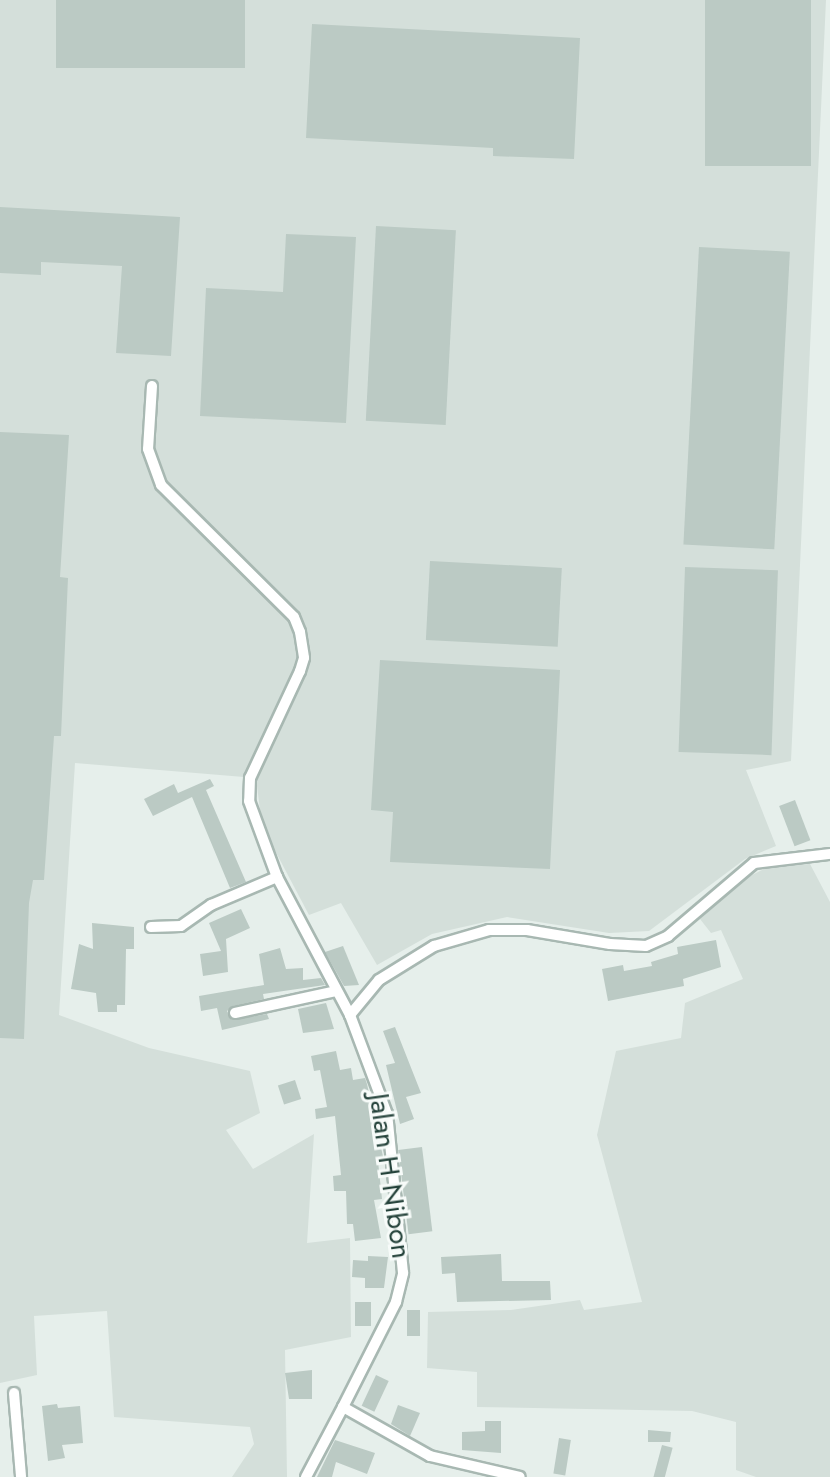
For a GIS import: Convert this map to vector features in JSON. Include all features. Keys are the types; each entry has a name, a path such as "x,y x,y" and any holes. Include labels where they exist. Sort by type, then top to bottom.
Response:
{"street":[{"name":"Jalan H Nibon","path":"152,386 148,449 161,485 294,617 300,632 304,658 249,784 251,814 277,877 350,1015 387,1114 404,1273 387,1322 306,1477"},
{"path":"350,1015 394,969 461,935 513,929 646,946 668,936 754,863 830,854"},
{"path":"151,927 181,926 211,905 277,877"},
{"path":"235,1013 336,991"},
{"path":"14,1393 21,1477"},
{"path":"343,1407 430,1456 520,1477"}],"shaded area":[{"path":"0,0 826,0 791,761 746,770 776,846 745,859 649,931 609,933 507,917 432,934 377,965 341,903 309,915 262,826 256,778 75,763 59,1015 149,1048 250,1071 260,1113 226,1130 253,1169 314,1134 307,1243 350,1238 351,1337 285,1350 287,1477 232,1477 254,1444 250,1427 114,1417 107,1311 34,1316 37,1375 0,1383"},
{"path":"810,864 830,902 830,1477 756,1477 736,1470 736,1422 692,1411 477,1407 477,1372 427,1368 428,1312 511,1310 580,1300 584,1310 642,1302 597,1135 616,1051 681,1038 685,1003 743,979 721,930 711,933 700,919 746,878 770,866"}],"building":[{"path":"56,0 245,0 245,68 56,68"},
{"path":"705,0 811,0 811,166 705,166"},
{"path":"312,24 580,38 574,159 493,156 493,148 306,138"},
{"path":"0,207 180,217 171,356 116,353 122,266 41,262 41,275 0,273"},
{"path":"376,226 456,230 446,425 366,421"},
{"path":"286,234 356,237 346,423 200,416 206,288 283,292"},
{"path":"699,247 790,252 774,549 683,545"},
{"path":"0,432 69,435 60,577 68,578 61,736 54,736 44,880 33,880 29,903 24,1039 0,1038"},
{"path":"430,561 562,568 558,647 426,640"},
{"path":"685,567 778,570 771,755 679,752"},
{"path":"380,660 560,670 550,869 390,862 393,812 371,810"},
{"path":"210,779 214,786 206,790 246,882 230,888 192,797 153,816 144,799 174,784 178,793"},
{"path":"795,800 810,840 795,846 779,806"},
{"path":"241,909 250,928 226,939 228,972 203,976 200,954 221,951 209,923"},
{"path":"92,923 134,927 134,949 126,949 125,1005 117,1005 117,1012 98,1012 96,993 71,989 79,944 93,949"},
{"path":"716,940 721,967 683,979 684,986 608,1001 602,969 623,965 624,971 652,966 651,962 678,954 677,947"},
{"path":"343,946 359,985 344,986 325,952"},
{"path":"280,948 286,969 303,968 303,980 321,978 325,985 263,994 264,999 233,1006 227,1011 232,1020 267,1014 269,1019 222,1030 217,1008 201,1011 199,996 264,985 259,954"},
{"path":"326,1003 334,1029 303,1033 298,1009"},
{"path":"395,1027 421,1093 406,1097 414,1119 400,1124 386,1065 395,1063 383,1031"},
{"path":"336,1051 340,1070 351,1068 353,1080 365,1078 367,1084 384,1161 378,1161 382,1199 374,1200 381,1238 355,1241 353,1224 347,1224 346,1191 334,1191 333,1176 341,1175 335,1116 316,1119 315,1109 327,1107 320,1070 314,1071 311,1056"},
{"path":"295,1080 301,1099 284,1105 278,1086"},
{"path":"422,1147 432,1231 409,1234 398,1150"},
{"path":"501,1254 502,1281 550,1281 551,1300 457,1302 455,1273 442,1274 441,1257"},
{"path":"368,1256 388,1257 384,1288 365,1288 365,1278 352,1277 353,1260 368,1261"},
{"path":"355,1302 371,1302 371,1326 355,1326"},
{"path":"407,1310 420,1310 420,1336 407,1336"},
{"path":"312,1370 312,1399 289,1399 285,1373"},
{"path":"376,1375 389,1381 374,1412 362,1406"},
{"path":"57,1404 58,1408 80,1406 83,1443 62,1445 65,1458 48,1461 42,1406"},
{"path":"398,1405 420,1413 410,1436 391,1424"},
{"path":"485,1421 501,1421 501,1453 462,1450 462,1432 485,1431"},
{"path":"648,1430 671,1432 670,1442 648,1442"},
{"path":"559,1438 571,1440 565,1475 553,1474"},
{"path":"335,1440 375,1453 367,1474 336,1462 332,1477 317,1477"},
{"path":"662,1445 673,1448 665,1477 653,1477"}]}
